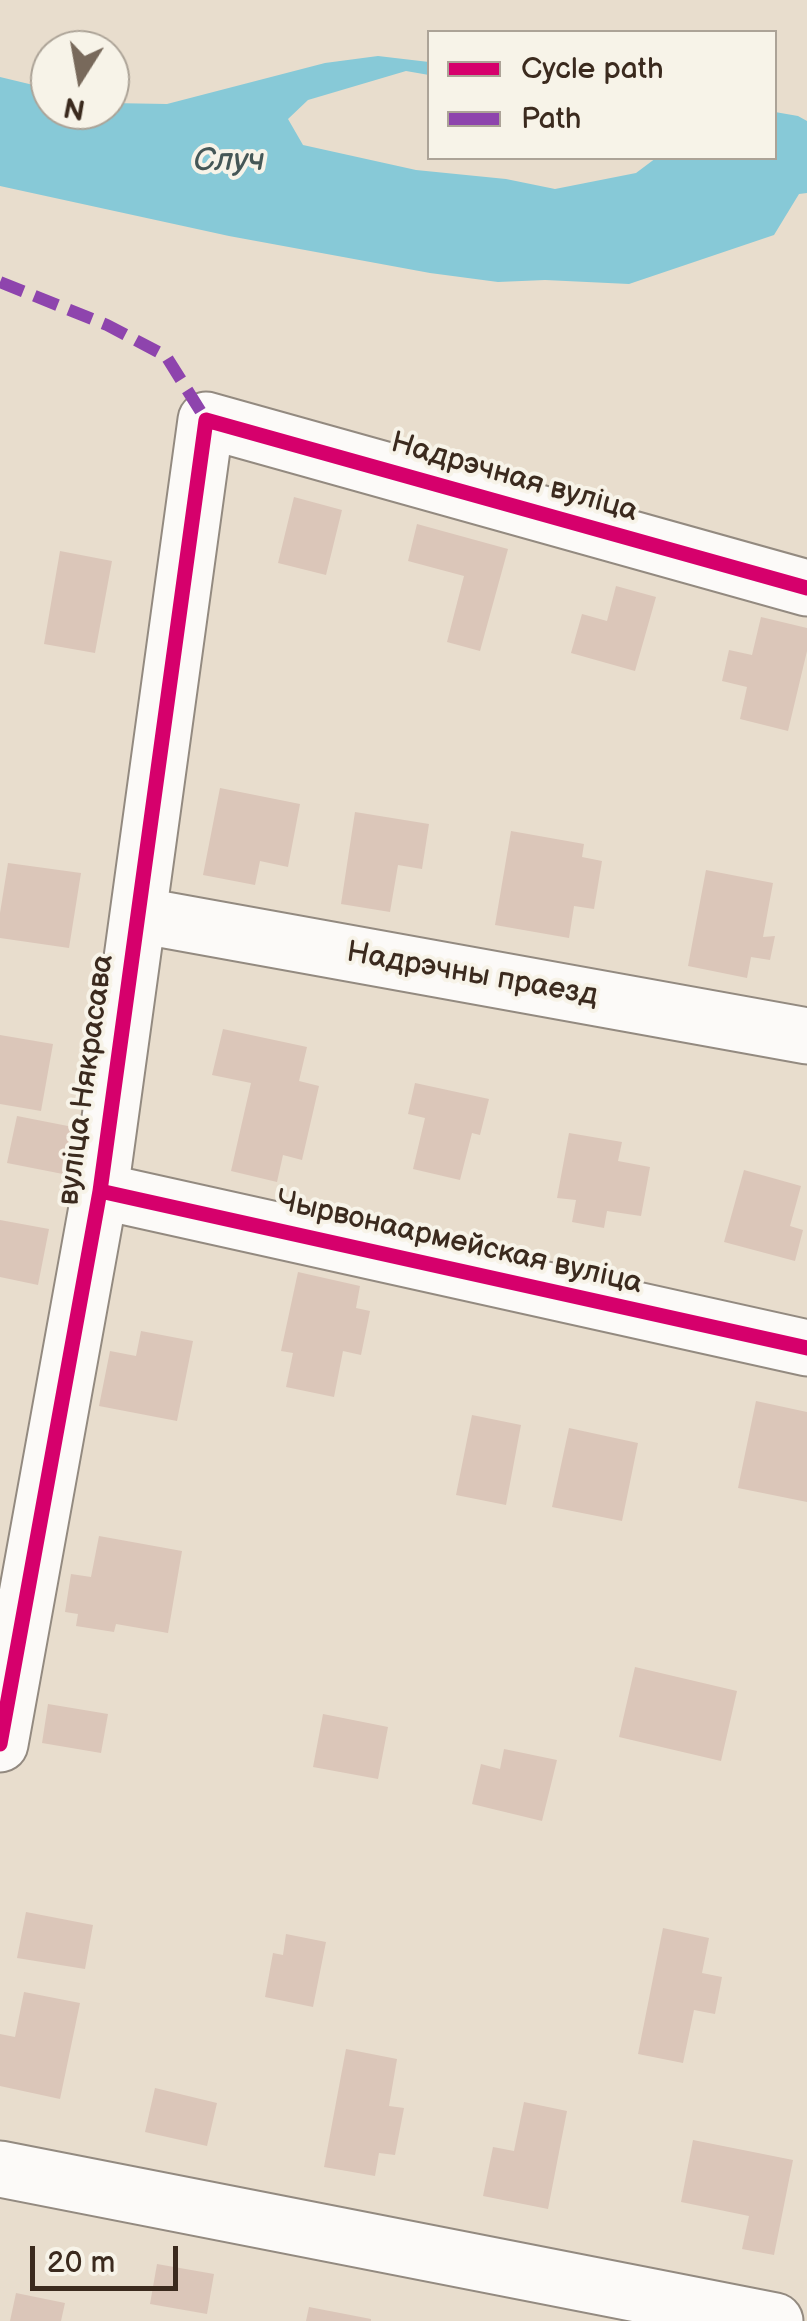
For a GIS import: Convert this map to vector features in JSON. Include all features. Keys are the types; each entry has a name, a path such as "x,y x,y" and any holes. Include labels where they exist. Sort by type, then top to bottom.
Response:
{"street":[{"name":"Надрэчная вуліца","path":"206,420 807,588"},
{"name":"вуліца Някрасава","path":"0,1744 100,1191 206,420"},
{"name":"Надрэчны праезд","path":"138,915 807,1036"},
{"name":"Чырвонаармейская вуліца","path":"100,1191 807,1348"},
{"path":"0,2169 774,2321"}],"water":[{"name":"Случ","path":"378,56 427,62 427,75 406,71 308,100 288,119 303,145 416,170 506,179 555,189 636,173 653,160 777,160 777,112 807,121 807,193 799,194 774,235 629,284 498,282 430,273 229,236 0,186 0,77 30,84 30,130 130,130 130,103 167,104 325,63"}],"building":[{"path":"294,497 342,510 326,575 278,563"},
{"path":"417,524 508,549 480,651 447,642 464,576 408,561"},
{"path":"60,551 112,561 95,653 44,644"},
{"path":"616,586 656,597 635,671 571,653 582,614 607,621"},
{"path":"761,617 807,628 807,651 788,731 740,719 747,687 722,681 729,650 752,655"},
{"path":"220,788 300,804 288,867 260,861 255,885 203,875"},
{"path":"355,812 429,824 422,869 398,865 390,912 341,904"},
{"path":"511,831 584,844 582,857 602,861 594,909 574,906 569,938 495,925"},
{"path":"8,863 81,873 69,948 0,938"},
{"path":"706,870 773,883 763,937 775,936 770,960 751,957 747,978 688,966"},
{"path":"223,1029 307,1047 299,1081 319,1086 302,1160 283,1155 277,1182 231,1171 251,1083 212,1075"},
{"path":"0,1035 53,1044 41,1111 0,1104"},
{"path":"415,1083 489,1099 480,1135 472,1133 460,1180 413,1169 425,1118 408,1114"},
{"path":"17,1116 78,1128 68,1175 7,1163"},
{"path":"569,1133 622,1142 618,1161 650,1167 641,1216 607,1211 604,1228 572,1222 576,1200 557,1198"},
{"path":"744,1170 801,1186 790,1226 803,1230 795,1261 724,1242"},
{"path":"0,1220 49,1229 38,1285 0,1277"},
{"path":"298,1272 360,1286 356,1308 370,1311 361,1355 343,1351 334,1397 286,1387 293,1353 281,1351"},
{"path":"141,1331 193,1341 177,1421 99,1406 110,1351 136,1356"},
{"path":"756,1401 807,1412 807,1502 738,1488"},
{"path":"472,1415 521,1425 506,1505 456,1495"},
{"path":"569,1428 638,1443 622,1521 552,1507"},
{"path":"99,1536 182,1551 168,1633 116,1624 114,1632 76,1626 78,1614 65,1612 71,1574 91,1577"},
{"path":"635,1667 737,1691 721,1761 619,1737"},
{"path":"48,1704 108,1714 101,1753 42,1743"},
{"path":"323,1714 388,1727 378,1779 313,1767"},
{"path":"504,1749 557,1760 542,1821 472,1804 481,1764 500,1769"},
{"path":"26,1912 93,1925 85,1969 17,1958"},
{"path":"663,1928 709,1938 702,1973 722,1977 715,2014 694,2010 683,2063 638,2054"},
{"path":"286,1934 326,1942 313,2007 265,1997 273,1953 283,1955"},
{"path":"24,1992 80,2003 60,2099 0,2086 0,2034 15,2037"},
{"path":"346,2049 397,2059 389,2106 404,2108 395,2155 379,2153 375,2176 324,2167"},
{"path":"155,2088 217,2103 207,2146 145,2132"},
{"path":"524,2102 567,2111 548,2209 483,2196 493,2147 514,2151"},
{"path":"693,2140 793,2160 774,2255 742,2249 749,2216 681,2202"},
{"path":"157,2264 214,2274 207,2314 150,2304"},
{"path":"16,2293 65,2303 61,2321 10,2321"},
{"path":"309,2307 371,2319 371,2321 306,2321"}],"marked path":[{"path":"0,282 107,325 166,356 206,420"}],"cycle path":[{"path":"0,1744 100,1191 206,420 807,588"},
{"path":"100,1191 807,1348"}]}
